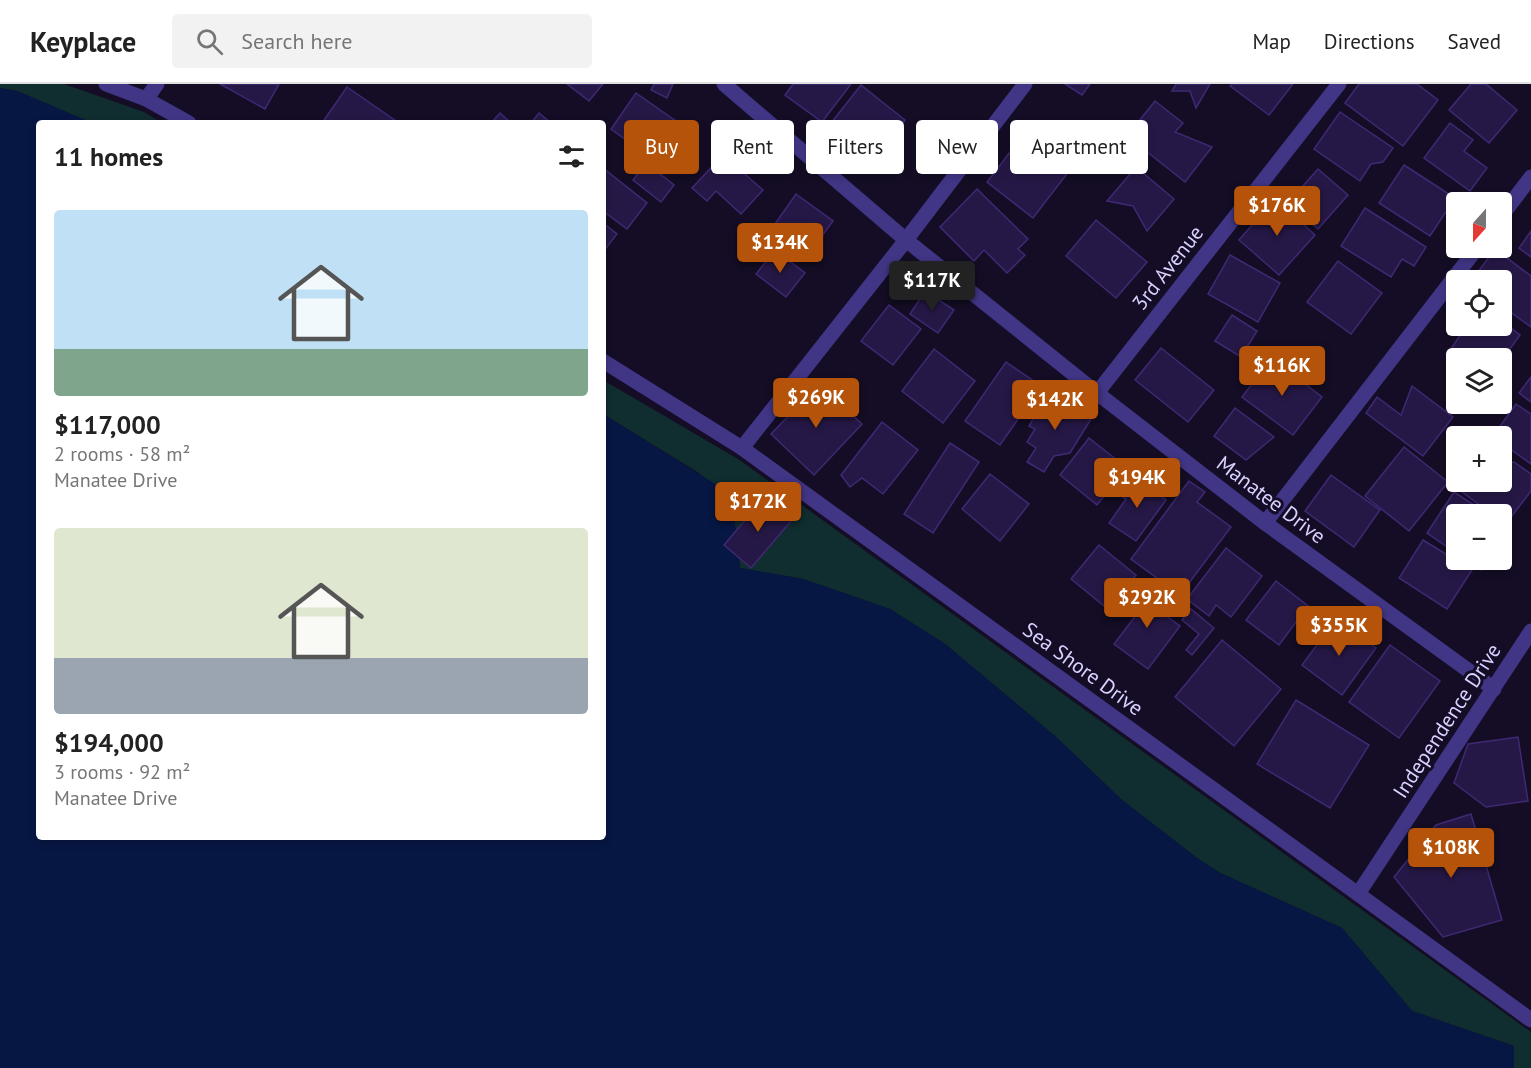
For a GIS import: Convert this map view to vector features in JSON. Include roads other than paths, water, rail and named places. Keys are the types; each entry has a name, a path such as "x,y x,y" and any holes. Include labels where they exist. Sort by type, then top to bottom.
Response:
{"street":[{"path":"106,84 146,99 184,120"},
{"path":"146,99 157,84"},
{"path":"742,448 906,240 1025,84"},
{"name":"3rd Avenue","path":"1097,393 1339,84"},
{"name":"Manatee Drive","path":"731,86 906,240 1097,393 1265,523 1494,689"},
{"path":"1512,202 1531,177"},
{"path":"1265,523 1469,258"},
{"name":"Sea Shore Drive","path":"606,363 742,448 1531,1020"},
{"name":"Independence Drive","path":"1358,894 1531,631"}],"water":[{"path":"0,88 17,91 85,120 36,120 36,840 606,840 606,416 717,485 734,516 740,568 803,579 890,609 945,644 1055,736 1122,800 1197,858 1220,873 1342,928 1412,1011 1514,1046 1514,1068 0,1068"}]}
